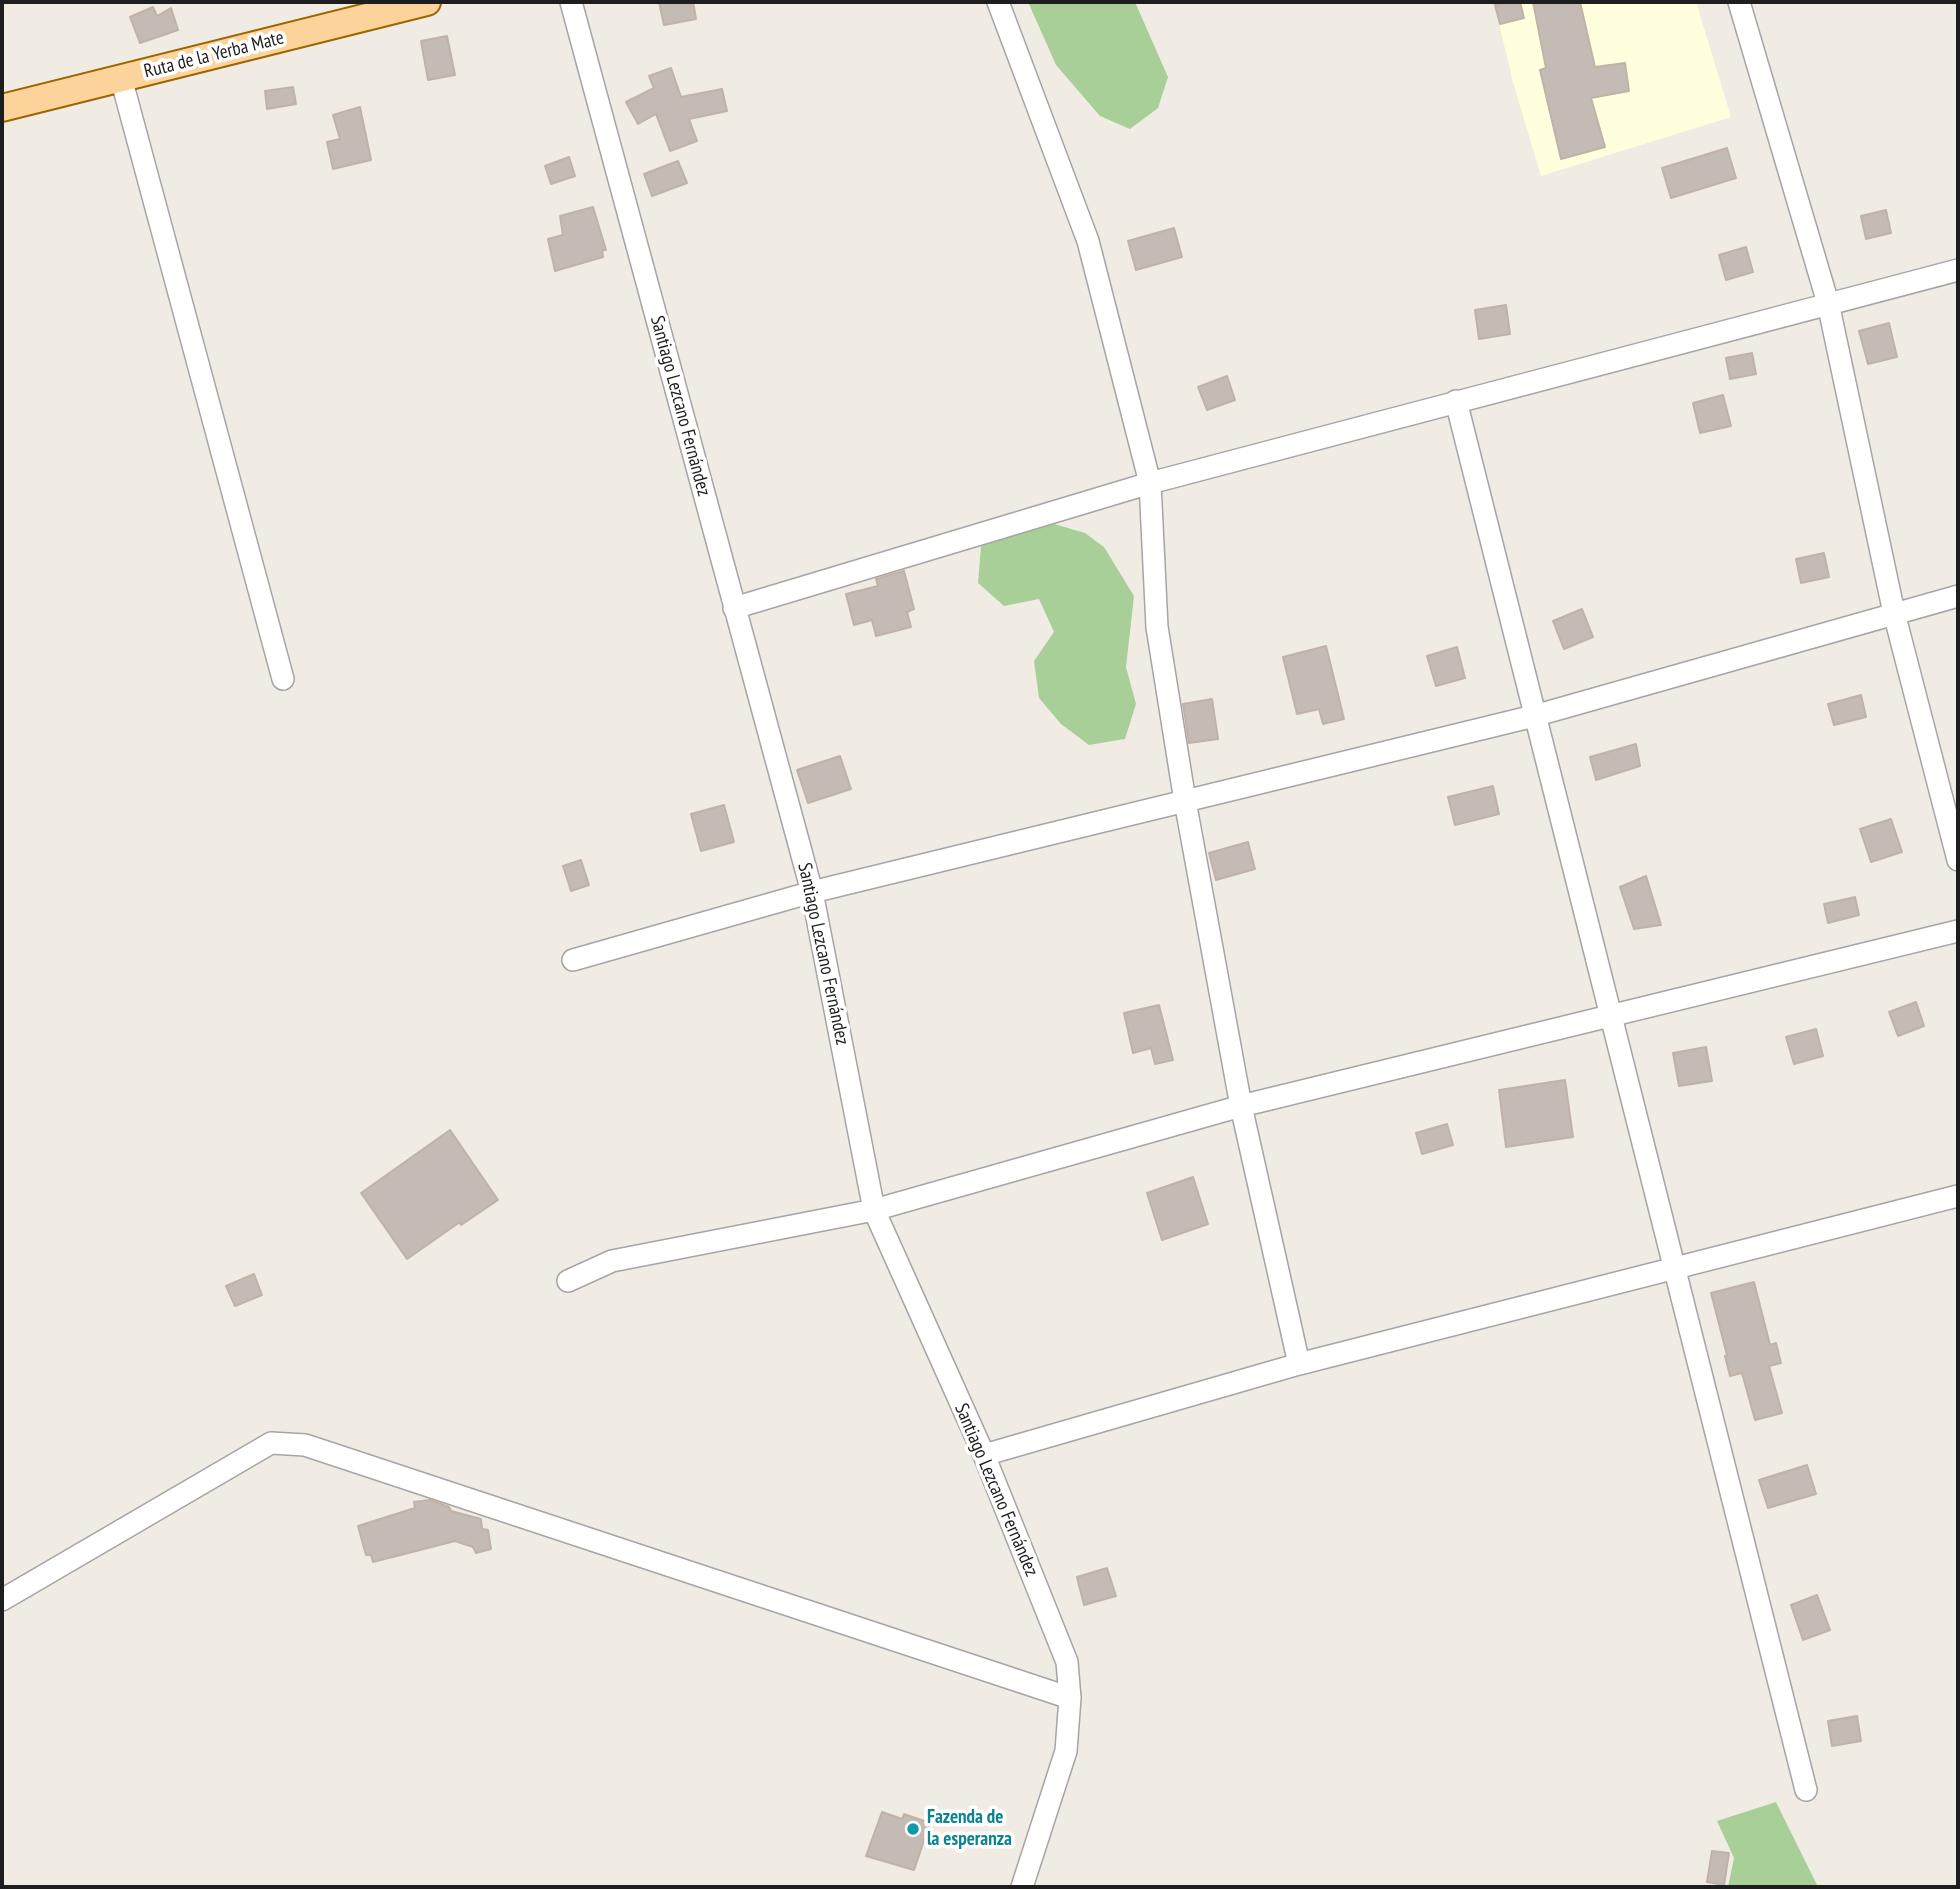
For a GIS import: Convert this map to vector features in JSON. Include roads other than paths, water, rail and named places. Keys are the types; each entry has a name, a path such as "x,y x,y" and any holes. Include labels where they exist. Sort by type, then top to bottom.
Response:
{"main road":[{"name":"Ruta de la Yerba Mate","path":"2,108 427,2"}],"street":[{"name":"Santiago Lezcano Fernández","path":"571,2 812,892 874,1210 984,1455 1067,1662 1070,1698 1066,1751 1022,1887"},
{"path":"998,2 1088,241 1150,483 1157,626 1185,801 1241,1107 1299,1364"},
{"path":"1739,2 1828,303 1894,613 1958,860"},
{"path":"121,78 283,679"},
{"path":"734,608 1150,483 1958,270"},
{"path":"1456,401 1806,1790"},
{"path":"573,960 812,892 1534,716 1958,596"},
{"path":"568,1280 612,1261 874,1210 1241,1107 1958,931"},
{"path":"984,1455 1299,1364 1958,1196"},
{"path":"2,1601 271,1443 305,1445 1070,1698"}],"place":[{"name":"Fazenda de la esperanza","path":"913,1829"}]}
